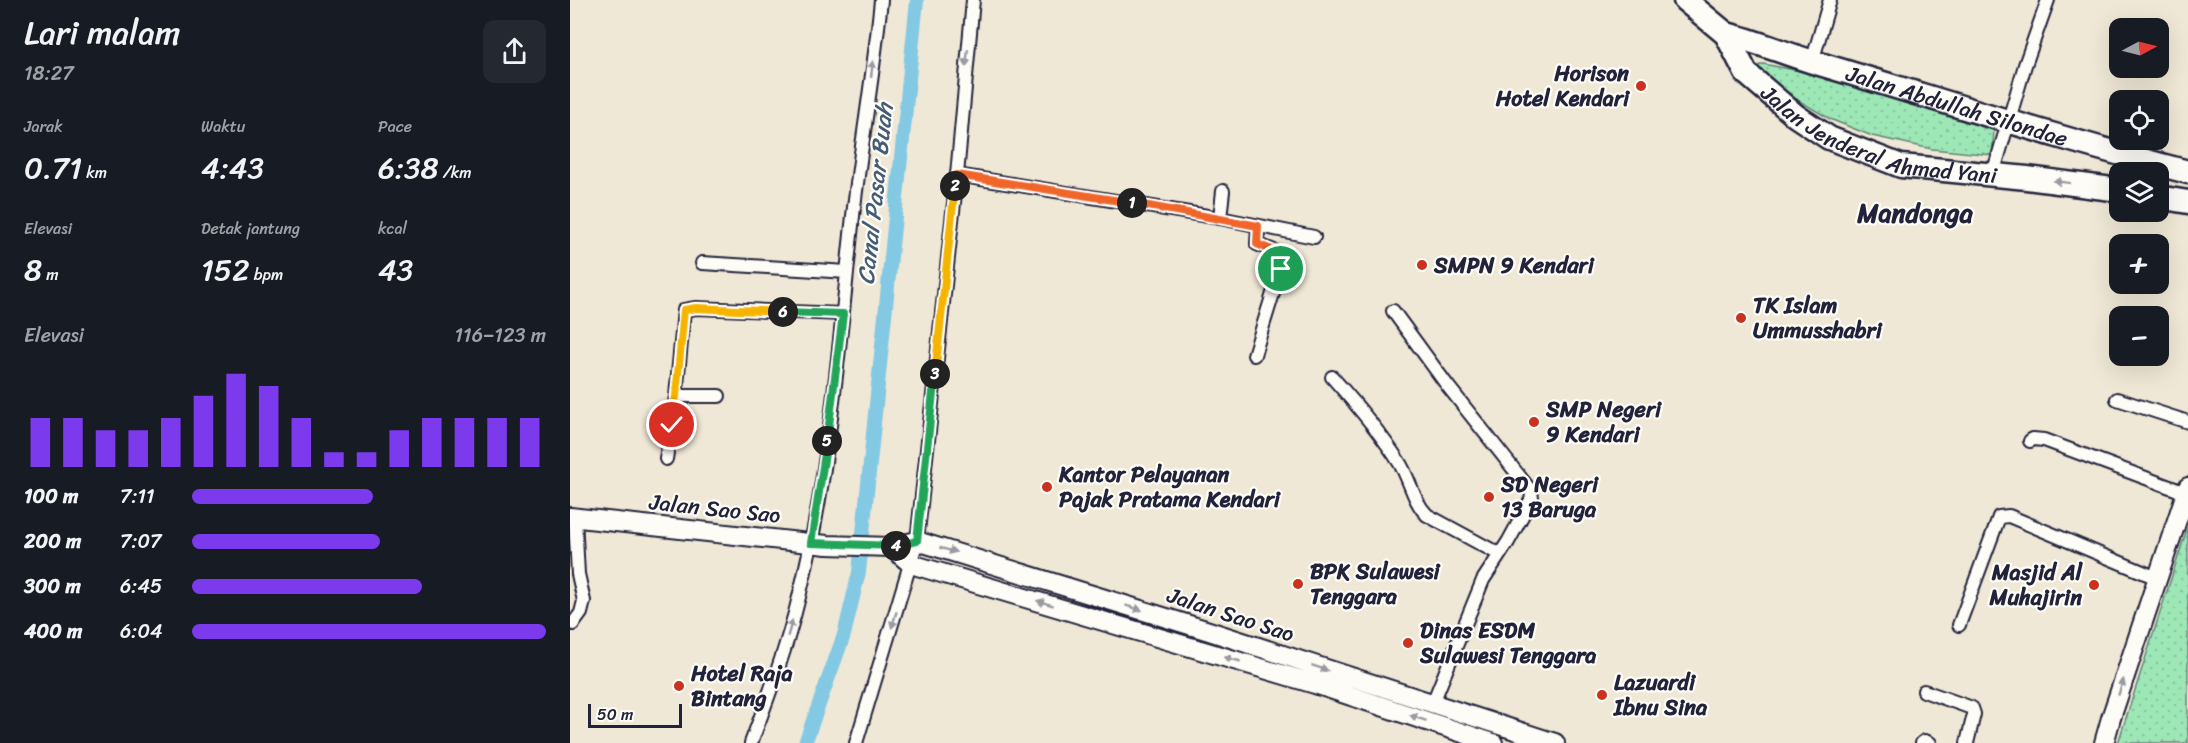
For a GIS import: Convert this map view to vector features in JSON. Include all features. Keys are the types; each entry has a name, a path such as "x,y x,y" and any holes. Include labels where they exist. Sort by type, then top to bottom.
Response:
{"highway":[{"name":"Jalan Jenderal Ahmad Yani","path":"1684,0 1726,34 1746,73 1796,116 1828,138 1901,166 1993,174 2109,189"},
{"name":"Jalan Abdullah Silondae","path":"1726,34 2102,150 2188,172"},
{"path":"1746,73 1766,45"},
{"path":"2169,199 2188,202"}],"street":[{"path":"751,743 819,544 824,462 880,0"},
{"path":"856,743 917,541 957,175 973,0"},
{"path":"1812,62 1830,0"},
{"path":"1993,174 2025,64 2048,0"},
{"path":"957,175 1220,218 1314,237"},
{"path":"1220,218 1223,191"},
{"path":"1254,355 1283,261 1281,254 1257,244 1258,226"},
{"path":"702,262 847,273"},
{"path":"666,459 676,396 683,313 686,309 843,314"},
{"path":"1393,311 1531,491 1532,498 1530,505 1483,580 1432,705"},
{"path":"1332,377 1364,414 1398,461 1409,479 1419,507 1427,515 1499,554"},
{"path":"676,396 719,396"},
{"path":"2117,399 2188,422"},
{"path":"2030,441 2044,440 2187,490 2104,743"},
{"path":"1959,625 1999,516 2008,516 2157,578"},
{"path":"573,518 578,574 584,601 581,613 573,624"},
{"name":"Jalan Sao Sao","path":"573,518 819,544 891,547 917,541 1209,631 1555,743"},
{"name":"Jalan Sao Sao","path":"891,547 911,564 1315,684 1493,743"},
{"path":"1924,691 1972,708 1974,714 1967,743"},
{"path":"1922,743 1925,741 1930,743"}],"green space":[{"path":"1763,64 1800,71 1988,125 1994,131 1992,155 1932,149 1872,136 1830,119 1796,99 1760,70 1758,66"},
{"path":"2188,526 2188,743 2118,743"}],"waterway":[{"name":"Canal Pasar Buah","path":"805,743 844,635 859,572 917,0"}],"place":[{"name":"Horison Hotel Kendari","path":"1641,86"},
{"name":"SMPN 9 Kendari","path":"1422,265"},
{"name":"TK Islam Ummusshabri","path":"1741,318"},
{"name":"SMP Negeri 9 Kendari","path":"1534,422"},
{"name":"Kantor Pelayanan Pajak Pratama Kendari","path":"1047,487"},
{"name":"SD Negeri 13 Baruga","path":"1489,497"},
{"name":"BPK Sulawesi Tenggara","path":"1298,584"},
{"name":"Masjid Al Muhajirin","path":"2094,585"},
{"name":"Dinas ESDM Sulawesi Tenggara","path":"1408,643"},
{"name":"Hotel Raja Bintang","path":"679,686"},
{"name":"Lazuardi Ibnu Sina","path":"1602,695"}],"district":[{"name":"Mandonga","path":"1915,213"}],"route":[{"path":"672,425 684,310 696,308 843,314 811,543 891,547 917,541 957,175 1258,226 1257,244 1281,254 1283,261 1281,269"}]}
